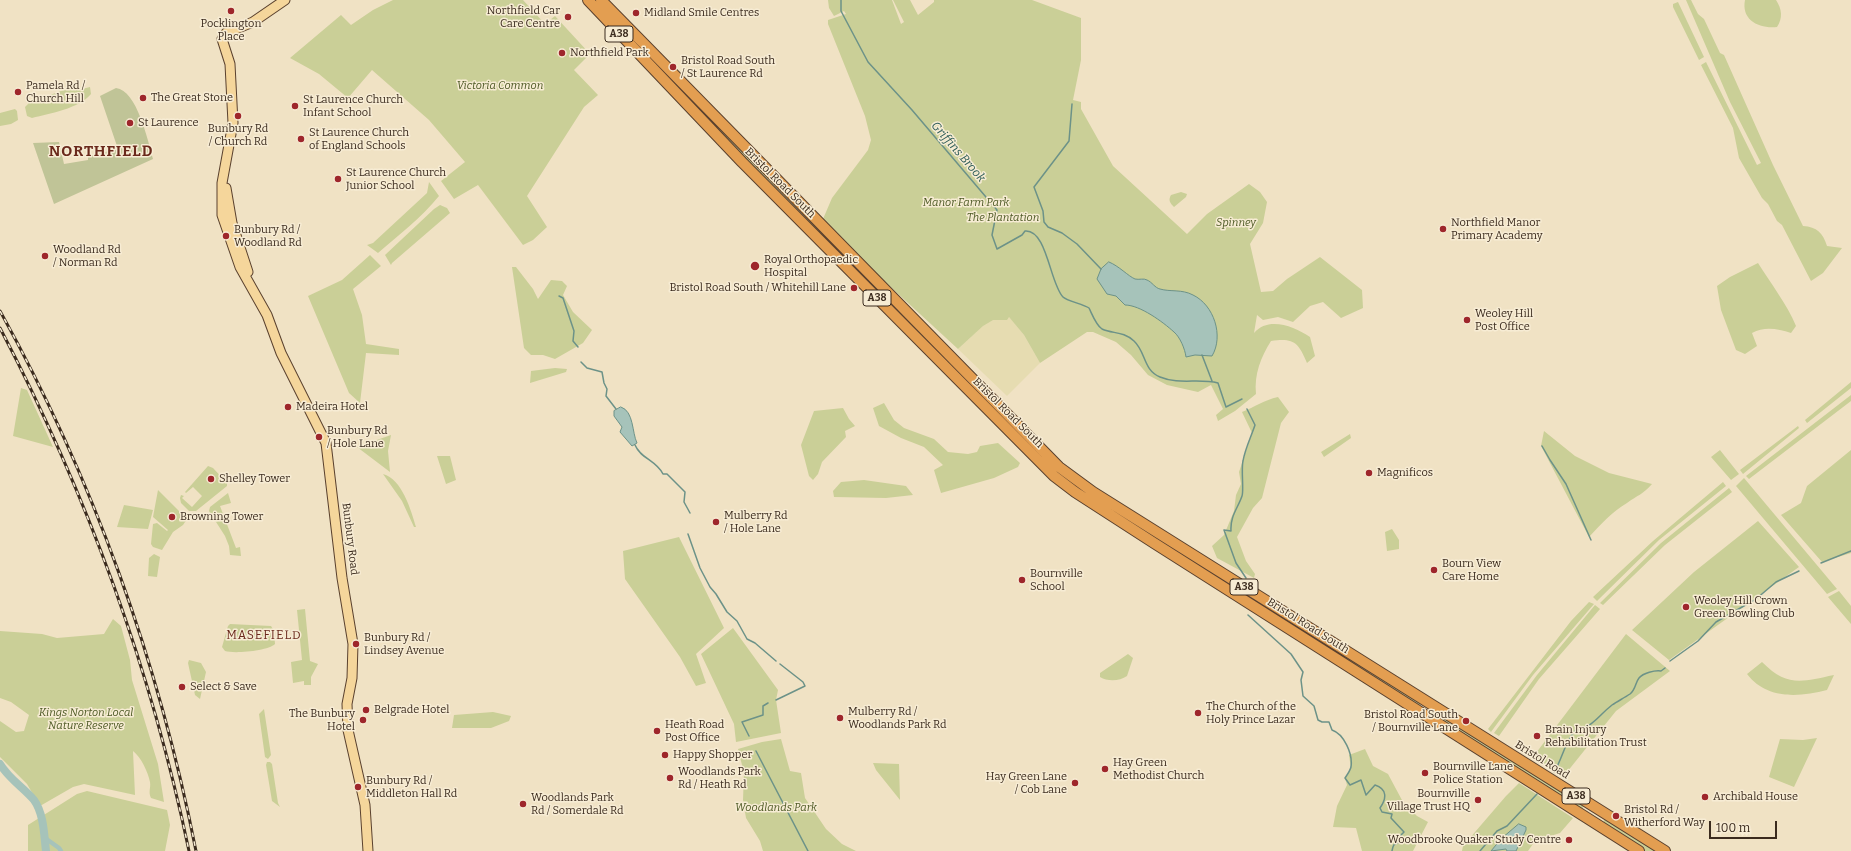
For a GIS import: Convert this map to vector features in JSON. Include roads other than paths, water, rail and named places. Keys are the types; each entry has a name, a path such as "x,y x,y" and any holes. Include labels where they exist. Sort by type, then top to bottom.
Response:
{"highway":[{"name":"Bristol Road South","path":"588,0 681,98 918,340 1044,459 1093,492 1488,740"},
{"name":"Bristol Road South","path":"601,0 927,331 1075,492 1589,819"},
{"path":"662,78 670,70"},
{"path":"681,98 682,90 688,88"},
{"path":"918,340 927,331"},
{"path":"1136,518 1153,535 1154,543"},
{"path":"1436,707 1441,718 1430,717 1428,709 1436,707"},
{"name":"Bristol Road","path":"1488,740 1665,851"},
{"path":"1589,819 1595,808"},
{"path":"1589,819 1595,808"},
{"name":"A38","path":"1589,819 1639,851"}],"main road":[{"name":"Bunbury Road","path":"286,0 226,38 234,62 232,85 232,135 221,195 222,215 243,266 274,329 282,353 298,389 326,442 342,578 353,644 352,678 348,704 348,730 365,805 368,851"}],"water":[{"path":"1109,262 1135,279 1146,279 1158,288 1164,290 1189,293 1207,306 1215,322 1217,331 1217,339 1212,356 1195,355 1186,357 1180,340 1176,334 1158,319 1137,308 1125,305 1116,296 1107,294 1097,279 1101,269"},
{"path":"621,407 628,413 632,423 637,443 632,446 620,432 622,427 614,416 614,411"},
{"path":"1519,824 1526,827 1526,830 1516,851 1507,851 1506,849 1491,851 1501,839"}],"waterway":[{"name":"Griffins Brook","path":"841,0 841,11 868,62 912,110 997,210 992,235 997,249 1022,235 1025,231 1032,233 1038,239 1043,248 1055,281 1063,297 1089,308 1096,322 1102,329 1122,334 1134,341 1138,345 1147,365 1154,374 1174,381 1204,381 1218,383 1226,407 1242,399"},
{"path":"1072,104 1069,141 1034,187 1043,211 1044,222 1048,227 1062,233 1077,244 1101,269"},
{"path":"559,296 563,298 574,331 573,341 578,347"},
{"path":"1202,355 1212,381"},
{"path":"581,362 587,368 602,372 607,389 606,396 616,409"},
{"path":"1246,578 1236,563 1224,530 1231,531 1233,516 1243,493 1243,461 1255,425 1247,409"},
{"path":"635,445 638,450 657,466 663,474 667,474 685,492 684,502 690,513"},
{"path":"1542,446 1566,484 1591,540"},
{"path":"688,534 700,568 710,587 727,612 737,621 747,639 755,643 776,661"},
{"path":"1821,563 1851,551"},
{"path":"1670,661 1698,641 1716,622 1756,599 1776,582 1799,571"},
{"name":"Griffins Brook","path":"1248,615 1291,654 1303,672 1301,680 1303,696 1314,706 1318,720 1322,722 1329,722 1332,730 1344,740 1351,756 1351,767 1345,778 1350,785 1361,780 1366,795 1375,785 1384,791 1385,797 1380,808 1382,812 1392,814 1391,818 1404,832 1399,837 1400,841 1394,845 1392,851"},
{"path":"776,700 805,686 803,682 780,664"},
{"path":"1554,772 1569,740 1575,731 1591,724 1612,705 1630,694 1641,676 1649,672 1661,671 1665,668"},
{"path":"749,736 742,722 763,715 763,706 768,703"},
{"path":"756,751 808,851"},
{"path":"0,764 34,800 40,812 46,851"},
{"path":"1480,851 1497,831 1507,826 1537,794"},
{"path":"45,838 61,851"}],"railway":[{"path":"0,311 34,374 65,439 119,573 163,711 181,781 196,851"},
{"path":"0,328 60,453 88,518 112,583 156,716 189,851"}],"place":[{"name":"Pocklington Place","path":"231,11"},
{"name":"Midland Smile Centres","path":"636,13"},
{"name":"Northfield Car Care Centre","path":"568,17"},
{"name":"Northfield Park","path":"562,53"},
{"name":"Bristol Road South / St Laurence Rd","path":"673,67"},
{"name":"Pamela Rd / Church Hill","path":"18,92"},
{"name":"The Great Stone","path":"143,98"},
{"name":"St Laurence Church Infant School","path":"295,106"},
{"name":"Bunbury Rd / Church Rd","path":"238,116"},
{"name":"St Laurence","path":"130,123"},
{"name":"St Laurence Church of England Schools","path":"301,139"},
{"name":"St Laurence Church Junior School","path":"338,179"},
{"name":"Northfield Manor Primary Academy","path":"1443,229"},
{"name":"Bunbury Rd / Woodland Rd","path":"226,236"},
{"name":"Woodland Rd / Norman Rd","path":"45,256"},
{"name":"Royal Orthopaedic Hospital","path":"755,266"},
{"name":"Bristol Road South / Whitehill Lane","path":"854,288"},
{"name":"Weoley Hill Post Office","path":"1467,320"},
{"name":"Madeira Hotel","path":"288,407"},
{"name":"Bunbury Rd / Hole Lane","path":"319,437"},
{"name":"Magnificos","path":"1369,473"},
{"name":"Shelley Tower","path":"211,479"},
{"name":"Browning Tower","path":"172,517"},
{"name":"Mulberry Rd / Hole Lane","path":"716,522"},
{"name":"Bourn View Care Home","path":"1434,570"},
{"name":"Bournville School","path":"1022,580"},
{"name":"Weoley Hill Crown Green Bowling Club","path":"1686,607"},
{"name":"Bunbury Rd / Lindsey Avenue","path":"356,644"},
{"name":"Select & Save","path":"182,687"},
{"name":"Belgrade Hotel","path":"366,710"},
{"name":"The Church of the Holy Prince Lazar","path":"1198,713"},
{"name":"Mulberry Rd / Woodlands Park Rd","path":"840,718"},
{"name":"The Bunbury Hotel","path":"363,720"},
{"name":"Bristol Road South / Bournville Lane","path":"1466,721"},
{"name":"Heath Road Post Office","path":"657,731"},
{"name":"Brain Injury Rehabilitation Trust","path":"1537,736"},
{"name":"Happy Shopper","path":"665,755"},
{"name":"Hay Green Methodist Church","path":"1105,769"},
{"name":"Bournville Lane Police Station","path":"1425,773"},
{"name":"Woodlands Park Rd / Heath Rd","path":"670,778"},
{"name":"Hay Green Lane / Cob Lane","path":"1075,783"},
{"name":"Bunbury Rd / Middleton Hall Rd","path":"358,787"},
{"name":"Archibald House","path":"1705,797"},
{"name":"Bournville Village Trust HQ","path":"1478,800"},
{"name":"Woodlands Park Rd / Somerdale Rd","path":"523,804"},
{"name":"Bristol Rd / Witherford Way","path":"1616,816"},
{"name":"Woodbrooke Quaker Study Centre","path":"1569,840"}],"district":[{"name":"NORTHFIELD","path":"101,152"},
{"name":"MASEFIELD","path":"264,636"}],"park label":[{"name":"Victoria Common","path":"500,86"},
{"name":"Manor Farm Park","path":"966,203"},
{"name":"The Plantation","path":"1003,218"},
{"name":"Spinney","path":"1236,223"},
{"name":"Kings Norton Local Nature Reserve","path":"86,719"},
{"name":"Woodlands Park","path":"776,808"}]}
